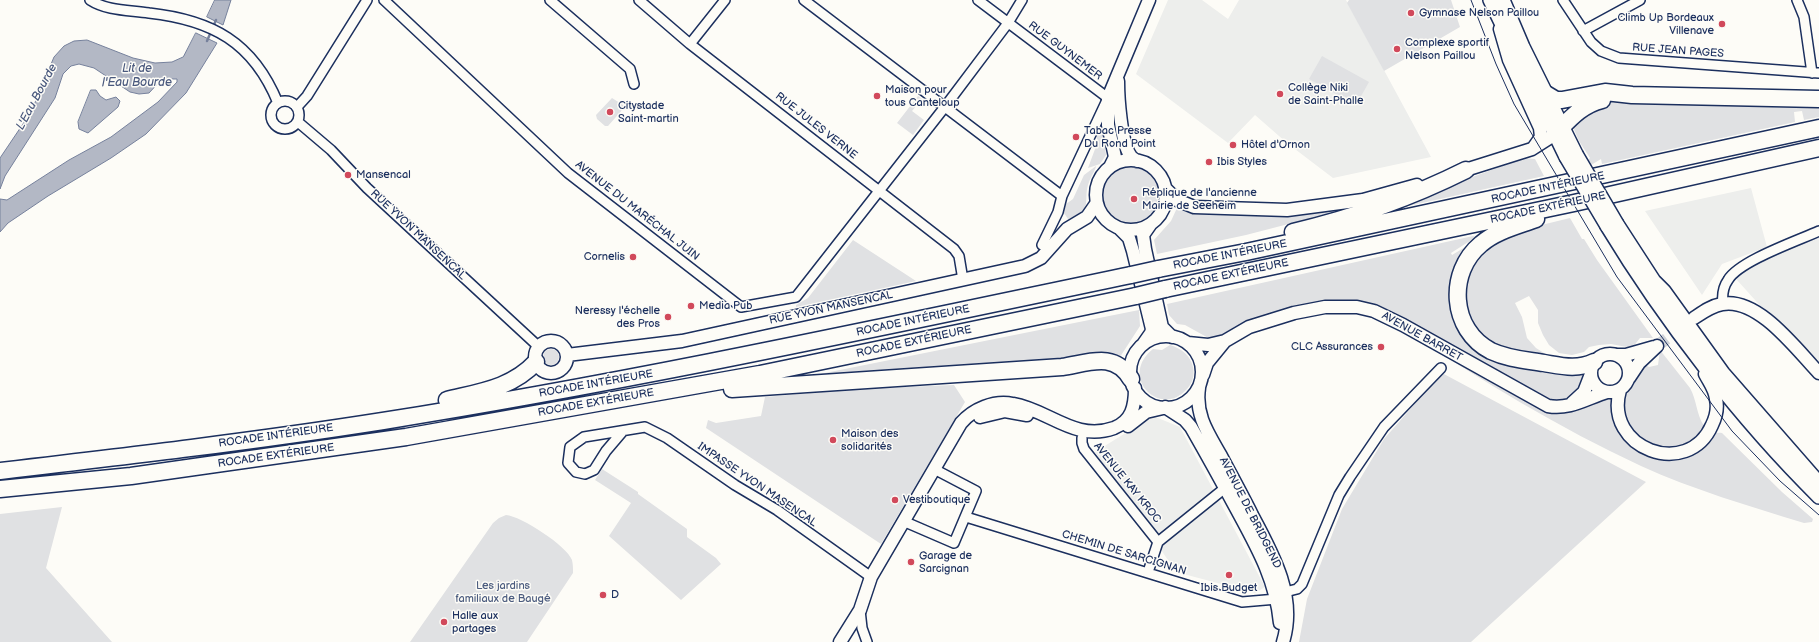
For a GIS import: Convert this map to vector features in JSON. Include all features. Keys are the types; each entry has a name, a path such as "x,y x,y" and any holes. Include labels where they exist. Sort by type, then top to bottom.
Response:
{"highway":[{"path":"1546,94 1556,100 1605,92 1632,95 1819,99"},
{"path":"1559,131 1578,111 1588,104 1606,99 1632,95"},
{"name":"ROCADE INTÉRIEURE","path":"0,471 207,446 383,421 755,354 1254,250 1819,128"},
{"name":"ROCADE EXTÉRIEURE","path":"0,489 214,465 406,437 760,374 1574,203 1819,148"},
{"path":"1158,269 1244,243 1333,221 1433,186 1466,170"},
{"path":"1574,203 1499,232 1471,252 1458,276 1458,304 1461,317 1469,331 1480,344 1491,351 1510,358 1570,368 1586,366 1592,368"},
{"path":"581,406 666,399 741,387 1062,367 1102,361 1110,361 1125,369 1133,383"},
{"path":"383,421 433,403 507,384 518,378 536,362"}],"main road":[{"path":"1495,3 1546,94 1559,131"},
{"path":"1495,3 1571,156 1646,286 1694,351 1740,409 1819,497"},
{"path":"1612,225 1654,281 1664,291 1723,373 1819,484"}],"street":[{"path":"90,0 107,8 173,16 196,22 226,37 252,57 261,69 278,103"},
{"path":"297,107 307,96 367,0"},
{"name":"AVENUE DU MARÉCHAL JUIN","path":"384,0 568,173 741,306 796,297 944,108 1008,23 1022,0"},
{"path":"550,0 630,69 634,84"},
{"name":"RUE JULES VERNE","path":"639,0 690,44 954,248 959,256 963,280"},
{"path":"690,44 725,0"},
{"path":"804,0 944,108 1062,196"},
{"name":"RUE GUYNEMER","path":"978,0 1108,98"},
{"path":"1042,245 1058,212 1062,196 1118,76 1149,0"},
{"name":"RUE JEAN PAGES","path":"1563,0 1591,42 1601,51 1618,58 1815,73"},
{"path":"1583,31 1640,0"},
{"path":"1797,0 1804,17 1815,73"},
{"path":"1495,3 1509,60 1540,128 1540,137 1532,149"},
{"path":"1118,76 1121,120 1129,154 1137,160 1152,167 1162,178 1165,188 1166,196 1163,209 1143,235 1162,327 1172,337"},
{"path":"840,642 860,610 871,577 961,423 967,416 986,407 1004,403 1024,407 1082,431 1099,432 1110,429 1124,422 1130,417 1135,400 1133,360 1148,339 1152,329 1134,251 1129,238 1105,220 1096,204 1095,193 1097,183 1110,167 1115,157 1108,125 1108,98"},
{"path":"286,101 297,107 300,114 298,122 291,129 286,130 277,127 271,120 274,106 278,103 286,101"},
{"name":"RUE YVON MANSENCAL","path":"298,122 331,150 368,188 539,346"},
{"path":"1165,188 1177,200 1194,207 1287,210 1363,200 1532,149 1559,131"},
{"path":"1110,167 1127,160 1137,160"},
{"name":"RUE YVON MANSENCAL","path":"567,355 682,341 963,280 1030,263 1041,258 1067,229 1087,217 1096,204"},
{"path":"1058,212 1067,229"},
{"path":"1079,223 1131,231 1150,225"},
{"path":"1723,304 1722,298 1728,279 1744,265 1819,231"},
{"path":"1694,318 1713,306 1723,304 1741,305 1761,314 1819,373"},
{"name":"AVENUE BARRET","path":"1188,343 1208,345 1225,341 1249,327 1294,313 1326,307 1357,307 1374,311 1398,322 1541,403 1556,408 1566,407 1607,392"},
{"path":"955,435 971,422 980,417 1005,411 1033,417 1082,438 1100,437 1112,435 1128,427 1146,412 1184,403 1192,397 1198,388 1202,376 1201,364 1197,352 1188,343 1172,337 1162,336 1152,339 1143,345"},
{"path":"553,341 562,346 567,355 565,365 557,372 552,373 542,370 536,362 535,357 539,346 543,343 553,341"},
{"name":"AVENUE BARRET","path":"1202,376 1207,363 1225,341"},
{"path":"1566,407 1584,392 1592,368 1604,355 1626,355 1657,346 1639,363 1620,390 1616,407 1618,417 1628,435 1645,449 1668,454 1680,453 1691,448 1708,434 1717,408 1715,392 1694,351"},
{"path":"1616,355 1626,362 1630,373 1629,378"},
{"path":"1281,596 1297,589 1302,584 1339,495 1384,427 1441,368"},
{"path":"1592,368 1596,387 1607,392 1620,390"},
{"path":"1133,383 1147,401 1164,408"},
{"name":"AVENUE DE BRIDGEND","path":"1198,388 1197,401 1202,423 1266,542 1280,573 1282,642"},
{"name":"AVENUE DE BRIDGEND","path":"1164,408 1184,420 1191,427 1225,488 1281,596"},
{"name":"IMPASSE YVON MASENCAL","path":"623,431 606,451 594,470 585,474 576,472 568,463 570,447 584,437 645,427 667,438 735,485 777,510 871,577"},
{"name":"AVENUE KAY KROC","path":"1082,438 1084,449 1158,542"},
{"path":"904,521 954,543 976,491 934,469"},
{"path":"1148,572 1158,542 1225,488"},
{"name":"CHEMIN DE SARCIGNAN","path":"966,517 1242,602 1281,596"},
{"path":"860,610 862,628 867,642"}],"shaded area":[{"name":"Collège Niki de Saint-Phalle","path":"1168,0 1202,0 1228,19 1239,0 1346,0 1431,157 1333,178 1287,143 1255,115 1228,143 1136,74"},
{"path":"1751,188 1767,247 1722,264 1702,295 1645,211"},
{"path":"1819,233 1819,371 1728,270"},
{"path":"1153,416 1180,427 1265,587 1255,593 1176,572 1095,452"}],"green space":[{"name":"Complexe sportif Nelson Paillou","path":"1349,0 1451,0 1460,27 1384,71 1347,3"},
{"path":"1322,56 1369,82 1356,105 1309,79"},
{"path":"918,96 922,99 912,111 924,120 913,135 897,123"},
{"name":"Citystade Saint-martin","path":"612,98 623,105 623,109 608,126 605,126 597,119 596,115"},
{"path":"1626,100 1819,104 1819,117 1804,120 1802,111 1794,112 1795,122 1602,164 1601,159 1591,165 1588,160 1590,158 1579,141 1572,125 1599,105"},
{"path":"1100,127 1102,128 1106,155 1100,164 1088,168 1098,141 1095,134"},
{"path":"1524,158 1535,159 1544,176 1372,214"},
{"path":"1124,165 1136,165 1152,173 1158,183 1160,195 1158,207 1152,217 1136,225 1124,225 1108,217 1100,201 1100,189 1108,173"},
{"path":"1096,166 1087,188 1085,208 1076,216 1068,219 1064,213 1066,204 1073,199 1084,175"},
{"path":"1364,205 1330,215 1327,214 1246,235 1157,254 1154,240 1171,221 1177,208 1194,214 1195,212"},
{"path":"1570,218 1582,239 1584,239 1597,260 1653,338 1640,338 1632,348 1611,344 1589,347 1584,352 1572,355 1559,353 1549,345 1543,335 1538,323 1538,310 1529,296 1515,303 1522,317 1527,338 1536,348 1555,360 1500,348 1483,337 1473,328 1463,301 1465,275 1488,245 1517,231"},
{"path":"1473,236 1476,237 1451,253 1452,255 1477,240 1456,267 1472,341 1585,369 1582,384 1570,398 1549,401 1363,303 1325,301 1305,304 1285,309 1246,323 1212,340 1185,325 1177,324 1169,315 1167,304"},
{"path":"853,240 916,281 796,307 796,305 808,298"},
{"path":"1139,310 1140,326 1120,357 1116,355 1115,357 1058,364 800,378"},
{"path":"1407,332 1549,413 1566,412 1598,401 1615,398 1615,417 1620,433 1632,446 1649,455 1663,459 1667,458 1708,435 1722,433 1782,492 1813,519 1812,522 1804,523 1722,497 1681,483 1641,466 1551,420"},
{"path":"1170,345 1178,348 1188,356 1192,363 1194,374 1190,385 1186,390 1176,397 1165,399 1155,397 1147,390 1141,382 1140,371 1143,360 1153,349 1162,350"},
{"path":"551,349 557,351 559,357 557,363 551,365 545,363 543,357 545,351"},
{"path":"1660,350 1690,388 1699,416 1704,426 1696,436 1686,443 1675,447 1651,445 1640,440 1631,431 1623,414 1623,395 1629,388 1643,364 1649,367 1658,365"},
{"path":"1442,373 1646,482 1471,642 1299,642 1307,599 1342,509 1384,439"},
{"path":"954,385 965,402 881,544 706,428 708,420 716,423 761,416 765,397 856,389"},
{"path":"602,469 638,492 638,494 687,529 687,537 716,558 721,564 681,600 609,536 631,503 595,480"},
{"path":"62,507 46,568 112,642 0,642 0,514"},
{"name":"Les jardins familiaux de Baugé","path":"506,515 522,520 543,533 562,547 572,560 573,573 527,642 410,642 493,523"}],"water":[{"path":"215,0 231,0 223,25 207,17"},
{"name":"Lit de l'Eau Bourde","path":"196,33 217,43 186,93 146,134 111,158 48,196 8,223 0,232 0,199 7,200 69,160 111,137 158,102 177,82 177,79 162,79 149,93 139,94 130,92 94,68 79,64 71,66 63,74 55,98 5,176 0,189 0,158 31,112 54,57 64,46 74,41 87,40 133,58 155,63 172,62 183,57"},
{"path":"91,90 96,90 100,96 106,100 116,97 120,101 118,107 88,133 79,129 78,122"}],"waterway":[{"name":"L'Eau Bourde","path":"207,41 216,20"}],"tunnel":[{"path":"1657,346 1685,325"}],"tram line":[{"path":"1471,0 1496,64 1514,104 1617,277 1732,431 1780,481 1819,515"}],"place":[{"name":"Gymnase Nelson Paillou","path":"1411,13"},
{"name":"Climb Up Bordeaux Villenave","path":"1722,24"},
{"name":"Complexe sportif Nelson Paillou","path":"1397,49"},
{"name":"Collège Niki de Saint-Phalle","path":"1280,94"},
{"name":"Maison pour tous Canteloup","path":"877,96"},
{"name":"Citystade Saint-martin","path":"610,112"},
{"name":"Tabac Presse Du Rond Point","path":"1076,137"},
{"name":"Hôtel d'Ornon","path":"1233,145"},
{"name":"Ibis Styles","path":"1209,162"},
{"name":"Mansencal","path":"348,175"},
{"name":"Réplique de l'ancienne Mairie de Seeheim","path":"1134,199"},
{"name":"Cornelis","path":"633,257"},
{"name":"Media Pub","path":"691,306"},
{"name":"Neressy l'échelle des Pros","path":"668,317"},
{"name":"CLC Assurances","path":"1381,347"},
{"name":"Maison des solidarités","path":"833,440"},
{"name":"Vestiboutique","path":"895,500"},
{"name":"Garage de Sarcignan","path":"911,562"},
{"name":"Ibis Budget","path":"1229,575"},
{"name":"D","path":"603,595"},
{"name":"Halle aux partages","path":"444,622"}]}
